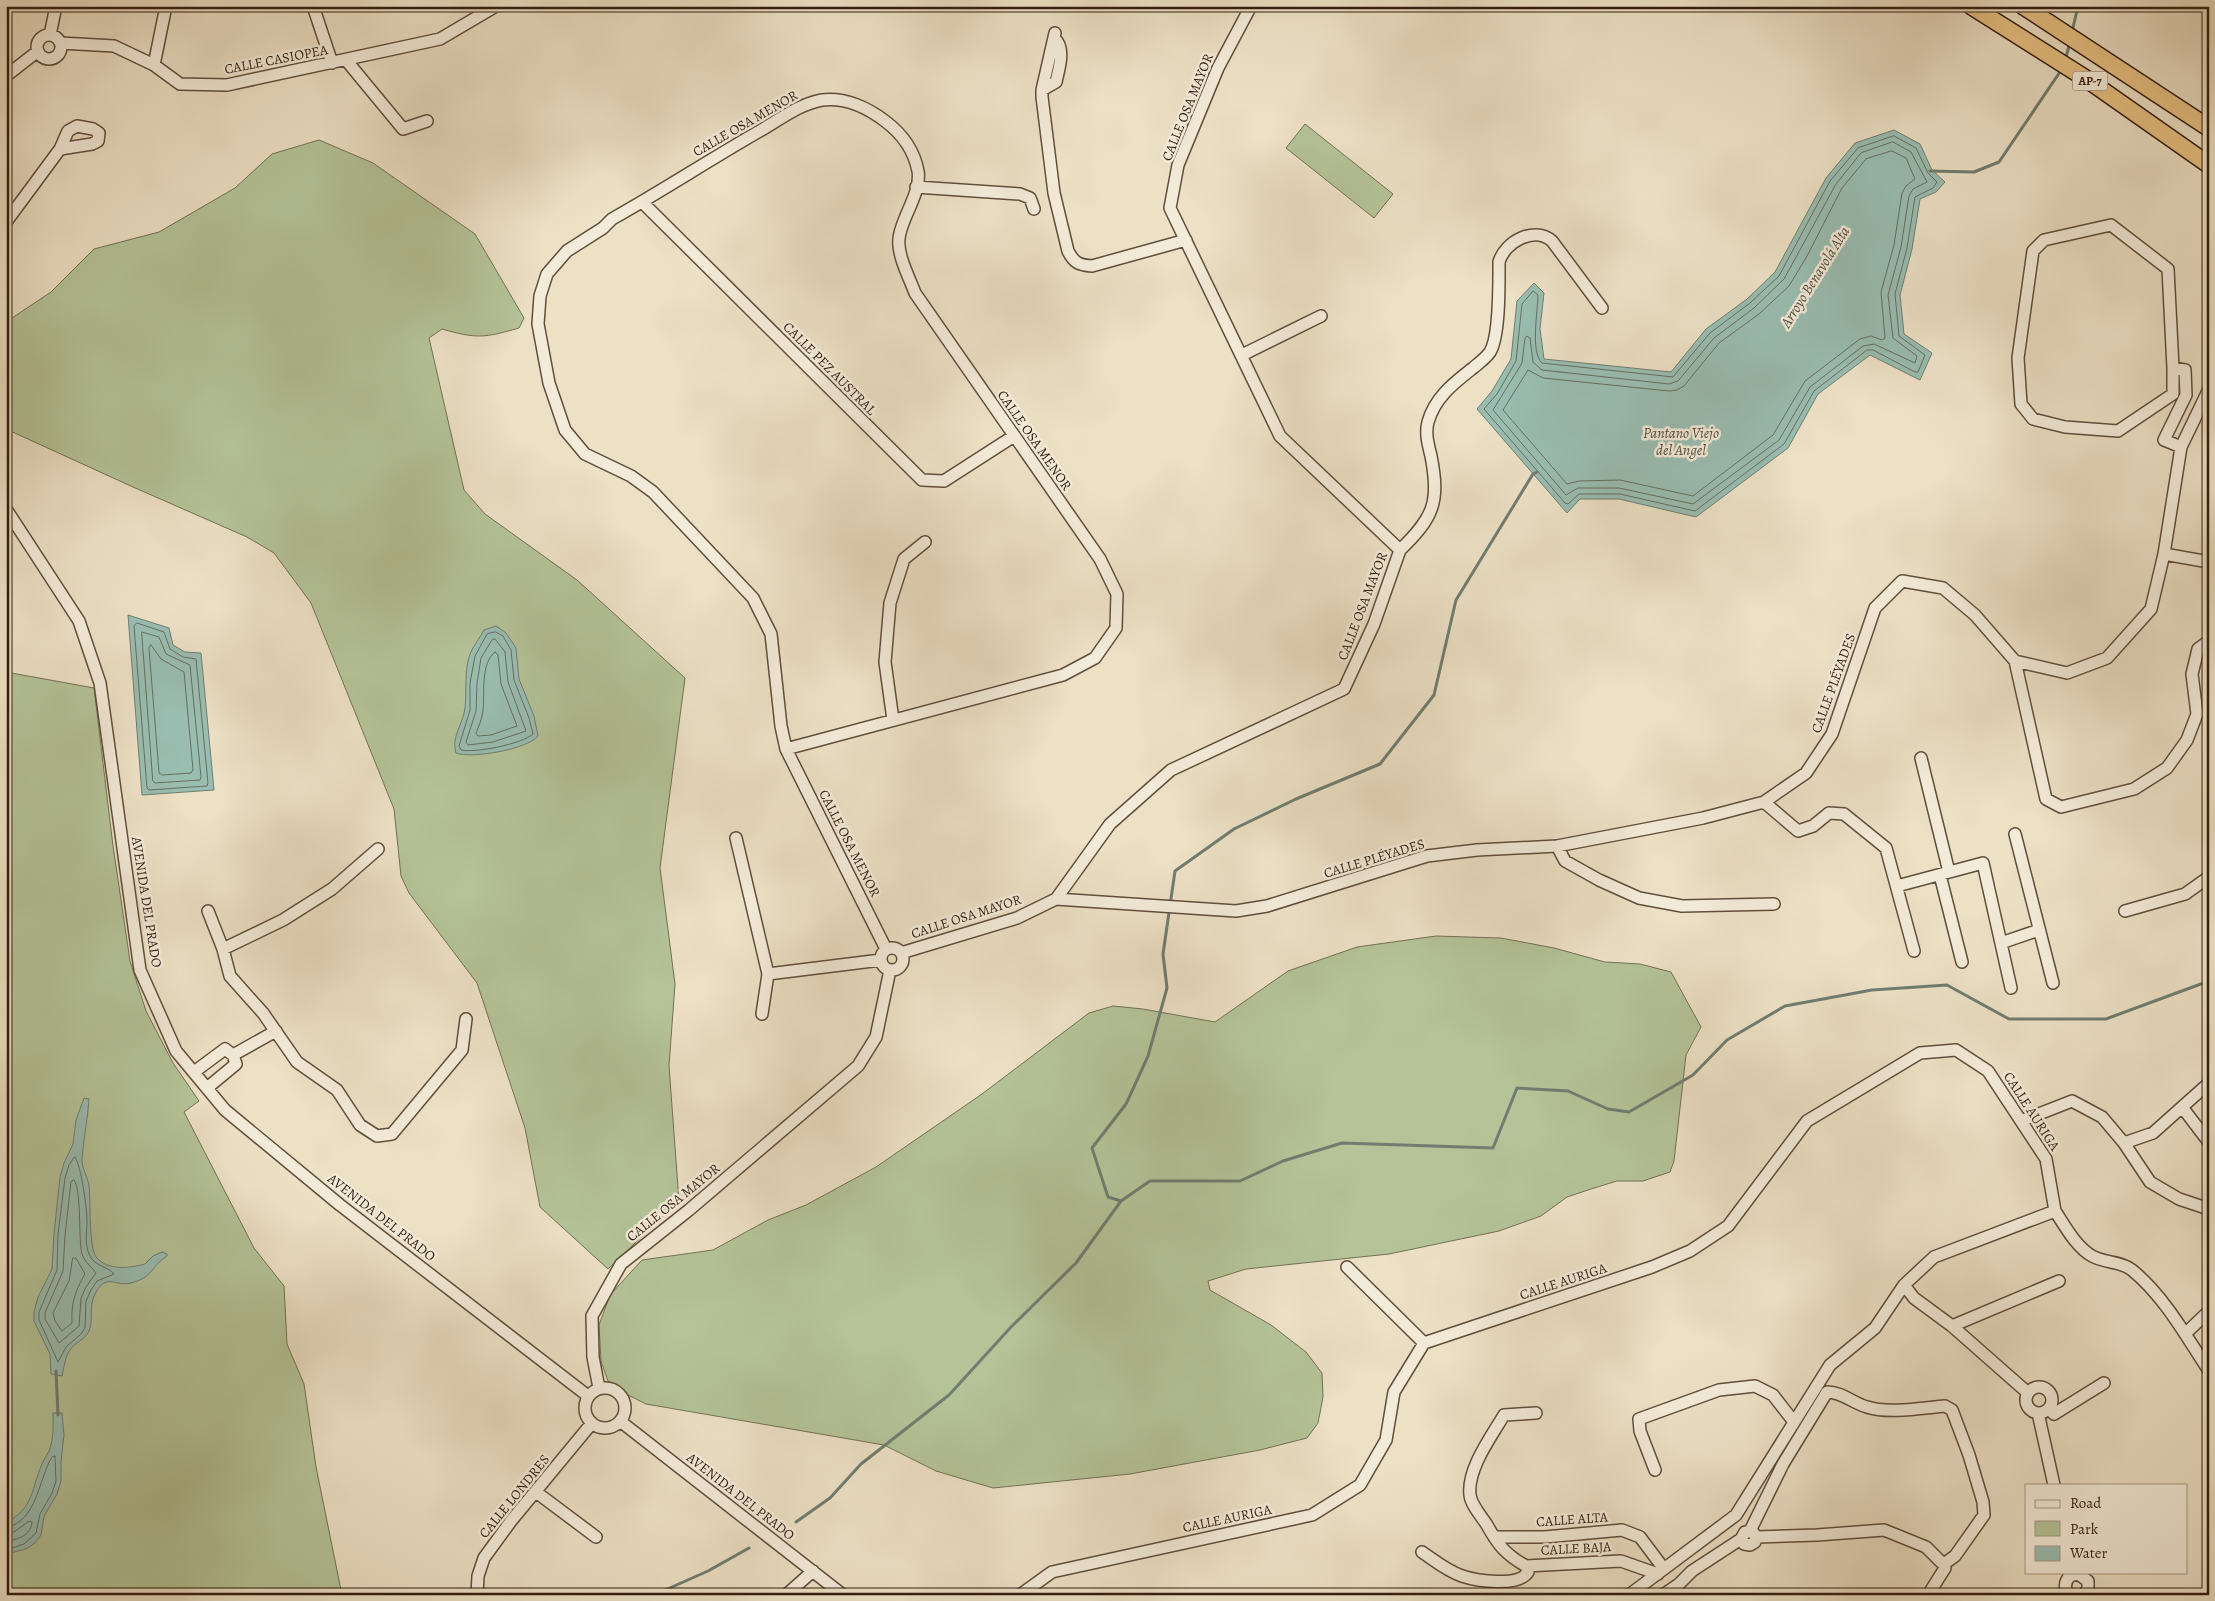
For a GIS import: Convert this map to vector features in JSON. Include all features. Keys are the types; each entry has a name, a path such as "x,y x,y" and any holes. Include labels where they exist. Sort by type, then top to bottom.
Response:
{"highway":[{"name":"AP-7","path":"1971,6 2085,78 2207,164"},
{"name":"AP-7","path":"2023,6 2209,128"}],"street":[{"path":"50,35 56,6"},
{"path":"154,65 166,6"},
{"path":"313,6 332,63"},
{"name":"CALLE CASIOPEA","path":"60,43 114,46 154,65 180,84 227,85 440,39 496,6"},
{"name":"CALLE OSA MAYOR","path":"902,953 1017,918 1056,899 1110,824 1171,770 1344,689 1374,624 1400,550 1280,436 1170,208 1178,165 1218,68 1251,6"},
{"path":"50,35 58,39 60,43 60,52 53,58 44,58 38,51 38,42 45,36 50,35"},
{"path":"1054,36 1042,90 1054,193 1068,251 1072,260 1080,265 1092,266 1186,240"},
{"path":"6,76 38,51"},
{"path":"346,60 403,129 427,121"},
{"name":"CALLE OSA MENOR","path":"786,749 1063,674 1095,658 1116,628 1116,594 1100,559 915,294 904,265 899,240 914,199 916,187 918,172 911,151 898,132 869,109 849,102 824,100 804,105 708,161 612,219 603,228 567,251 547,274 540,296 538,324 549,383 565,430 584,454 631,476 653,492 752,598 771,634 781,726 786,749 883,955"},
{"path":"6,222 60,149"},
{"path":"916,187 1020,194 1030,198 1034,209"},
{"name":"CALLE PEZ AUSTRAL","path":"642,202 922,480 944,481 1014,436"},
{"path":"2111,226 2168,269 2173,368 2173,394 2118,431 2065,427 2033,419 2021,404 2018,358 2033,251 2044,240 2111,226"},
{"path":"1400,550 1428,518 1434,501 1436,482 1426,433 1432,412 1447,388 1484,360 1491,351 1498,311 1499,262 1501,254 1522,238 1533,234 1546,235 1602,308"},
{"path":"1242,355 1321,316"},
{"path":"2173,368 2185,370 2186,395 2164,440 2181,447"},
{"path":"2209,389 2181,447 2164,554 2151,609 2106,658 2067,673 2015,661 2046,799 2061,806 2134,790 2167,768 2187,740 2197,714 2192,674 2198,649 2209,641"},
{"name":"AVENIDA DEL PRADO","path":"6,509 79,621 100,684 140,970 176,1051 225,1110 333,1198 588,1396"},
{"path":"893,720 886,662 890,603 904,559 925,542"},
{"path":"2164,554 2209,562"},
{"name":"CALLE PLÉYADES","path":"1056,899 1236,911 1267,906 1427,856 1477,850 1557,846 1703,818 1764,802 1806,773 1832,734 1875,608 1902,581 1943,588 1975,615 2015,661"},
{"path":"1921,758 1962,962"},
{"path":"1764,802 1798,831 1813,826 1829,813 1844,814 1886,848 1914,951"},
{"path":"2015,834 2053,983"},
{"path":"736,838 768,974 762,1014"},
{"path":"1557,846 1564,861 1639,898 1682,906 1774,904"},
{"path":"223,949 283,920 332,889 378,849"},
{"path":"1897,886 1983,863 2011,988"},
{"path":"2125,911 2185,894 2209,877"},
{"path":"208,911 223,949 230,976 276,1031 298,1062 337,1090 360,1125 377,1136 392,1134 462,1050 466,1019"},
{"path":"2001,944 2040,930"},
{"path":"768,974 883,955 894,948 902,953 900,967 890,970 886,968 883,955"},
{"name":"CALLE OSA MAYOR","path":"599,1388 593,1357 592,1316 621,1264 689,1210 858,1066 876,1036 890,970"},
{"path":"233,1055 276,1031"},
{"path":"194,1072 225,1049 233,1055 236,1064 207,1088"},
{"name":"CALLE AURIGA","path":"1020,1595 1052,1572 1312,1515 1360,1485 1386,1440 1394,1392 1424,1343 1652,1267 1690,1251 1728,1226 1807,1121 1920,1053 1956,1050 1988,1071 2046,1159 2055,1211"},
{"path":"2124,1143 2152,1133 2209,1083"},
{"path":"2021,1121 2072,1101 2102,1117 2124,1143 2150,1182 2179,1199 2209,1209"},
{"path":"2182,1107 2208,1141"},
{"path":"1629,1595 1733,1519 1830,1365 1874,1328 1904,1285 1934,1257 2055,1211 2074,1239 2092,1256 2129,1267 2149,1284 2209,1371"},
{"path":"1347,1267 1424,1343"},
{"path":"1952,1326 2059,1281"},
{"path":"1904,1285 1914,1298 1952,1326 2028,1393"},
{"path":"2185,1334 2209,1311"},
{"path":"2043,1411 2052,1402 2051,1395 2047,1389 2033,1388 2028,1393 2028,1406 2032,1410 2054,1414 2104,1383"},
{"path":"1655,1470 1640,1431 1639,1419 1718,1390 1755,1386 1773,1395 1794,1422"},
{"path":"608,1387 616,1390 623,1396 626,1405 625,1414 620,1422 607,1428 592,1424 586,1415 584,1405 588,1396 599,1388 608,1387"},
{"path":"1663,1595 1692,1571 1747,1535 1783,1464 1827,1392 1833,1392 1867,1407 1882,1409 1944,1406 1952,1410 1958,1423 1983,1502 1984,1515 1955,1556 1945,1563 1928,1595"},
{"path":"2043,1411 2054,1484"},
{"name":"CALLE BAJA","path":"1536,1413 1504,1415 1482,1451 1471,1480 1470,1497 1499,1547 1526,1566 1621,1561 1661,1571"},
{"name":"AVENIDA DEL PRADO","path":"620,1422 843,1595"},
{"name":"CALLE LONDRES","path":"477,1595 478,1576 484,1558 511,1521 592,1424"},
{"path":"536,1492 596,1537"},
{"path":"1733,1519 1747,1535 1817,1535 1884,1530 1926,1547 1945,1563"},
{"name":"CALLE ALTA","path":"1494,1537 1546,1537 1622,1530 1640,1536 1661,1571"},
{"path":"1422,1552 1447,1569 1463,1576 1495,1581 1517,1581 1524,1578 1528,1572 1526,1566"},
{"path":"786,1595 813,1571"},
{"path":"2069,1595 2066,1590 2066,1582 2072,1574"},
{"path":"2078,1574 2082,1575 2088,1581 2088,1589 2084,1595"}],"green space":[{"path":"1305,124 1393,194 1374,218 1286,148"},
{"path":"319,140 373,163 475,234 524,318 519,328 497,334 473,336 442,329 429,338 464,490 485,514 577,580 685,678 660,868 675,984 669,1066 679,1201 608,1269 540,1207 525,1128 477,983 409,893 401,876 394,809 311,603 274,553 247,537 6,429 6,322 51,292 94,249 159,232 235,188 272,154"},
{"path":"6,672 94,688 113,846 130,961 146,1011 173,1063 199,1101 184,1112 254,1248 284,1286 287,1344 304,1384 316,1467 342,1595 6,1595"},
{"path":"1436,936 1501,938 1554,948 1605,962 1640,964 1671,972 1701,1027 1686,1055 1674,1161 1670,1172 1643,1181 1617,1181 1567,1197 1541,1216 1499,1231 1389,1254 1246,1269 1208,1281 1210,1290 1271,1325 1306,1352 1322,1373 1323,1397 1318,1423 1307,1438 1260,1450 1130,1474 993,1488 936,1471 884,1445 646,1404 626,1394 608,1381 601,1361 599,1325 610,1295 642,1260 713,1250 768,1220 806,1205 876,1167 982,1094 1089,1013 1113,1006 1143,1009 1215,1022 1288,971 1357,947"}],"water":[{"name":"Pantano Viejo del Angel","path":"1894,130 1920,144 1932,170 1945,182 1936,192 1920,199 1912,249 1900,295 1904,334 1932,353 1920,380 1870,355 1818,394 1788,448 1696,517 1619,499 1580,499 1567,513 1477,409 1492,391 1511,359 1517,301 1534,283 1544,293 1540,329 1544,359 1671,372 1706,329 1747,299 1775,272 1826,178 1855,143"},
{"path":"128,615 169,628 173,645 185,652 201,653 214,790 142,795"},
{"path":"496,626 506,633 516,648 519,679 534,716 538,736 523,745 499,752 474,755 456,753 456,736 465,708 468,660 484,630"},
{"path":"84,1098 89,1099 82,1160 89,1186 91,1235 94,1253 102,1262 114,1267 133,1267 145,1264 153,1256 162,1252 167,1254 167,1256 144,1278 138,1281 125,1284 107,1282 99,1287 93,1299 89,1331 68,1353 62,1376 51,1374 50,1354 34,1321 34,1312 38,1297 52,1269 60,1177 73,1144 76,1120"},
{"path":"53,1413 62,1413 64,1435 61,1481 57,1494 44,1516 41,1535 35,1543 26,1549 10,1553 7,1557 6,1578 6,1523 26,1506 29,1500 41,1466 51,1446"}],"waterway":[{"name":"Arroyo Benavolá Alta","path":"2072,32 2078,6"},
{"name":"Arroyo Benavolá Alta","path":"2065,61 2070,42"},
{"name":"Arroyo Benavolá Alta","path":"1930,171 1974,172 1999,162 2062,69"},
{"path":"1121,1201 1108,1197 1092,1148 1126,1104 1148,1056 1167,988 1163,954 1175,871 1234,829 1296,799 1380,764 1434,695 1456,600 1533,474 1537,472"},
{"path":"796,1522 830,1498 861,1464 949,1395 1011,1327 1076,1263 1121,1201 1150,1181 1240,1181 1283,1161 1342,1143 1493,1148 1517,1088 1568,1091 1608,1109 1629,1112 1693,1075 1727,1040 1785,1006 1872,990 1947,985 2009,1019 2106,1019 2209,981"},
{"path":"56,1371 58,1415"},
{"path":"654,1595 708,1571 749,1548"}]}
